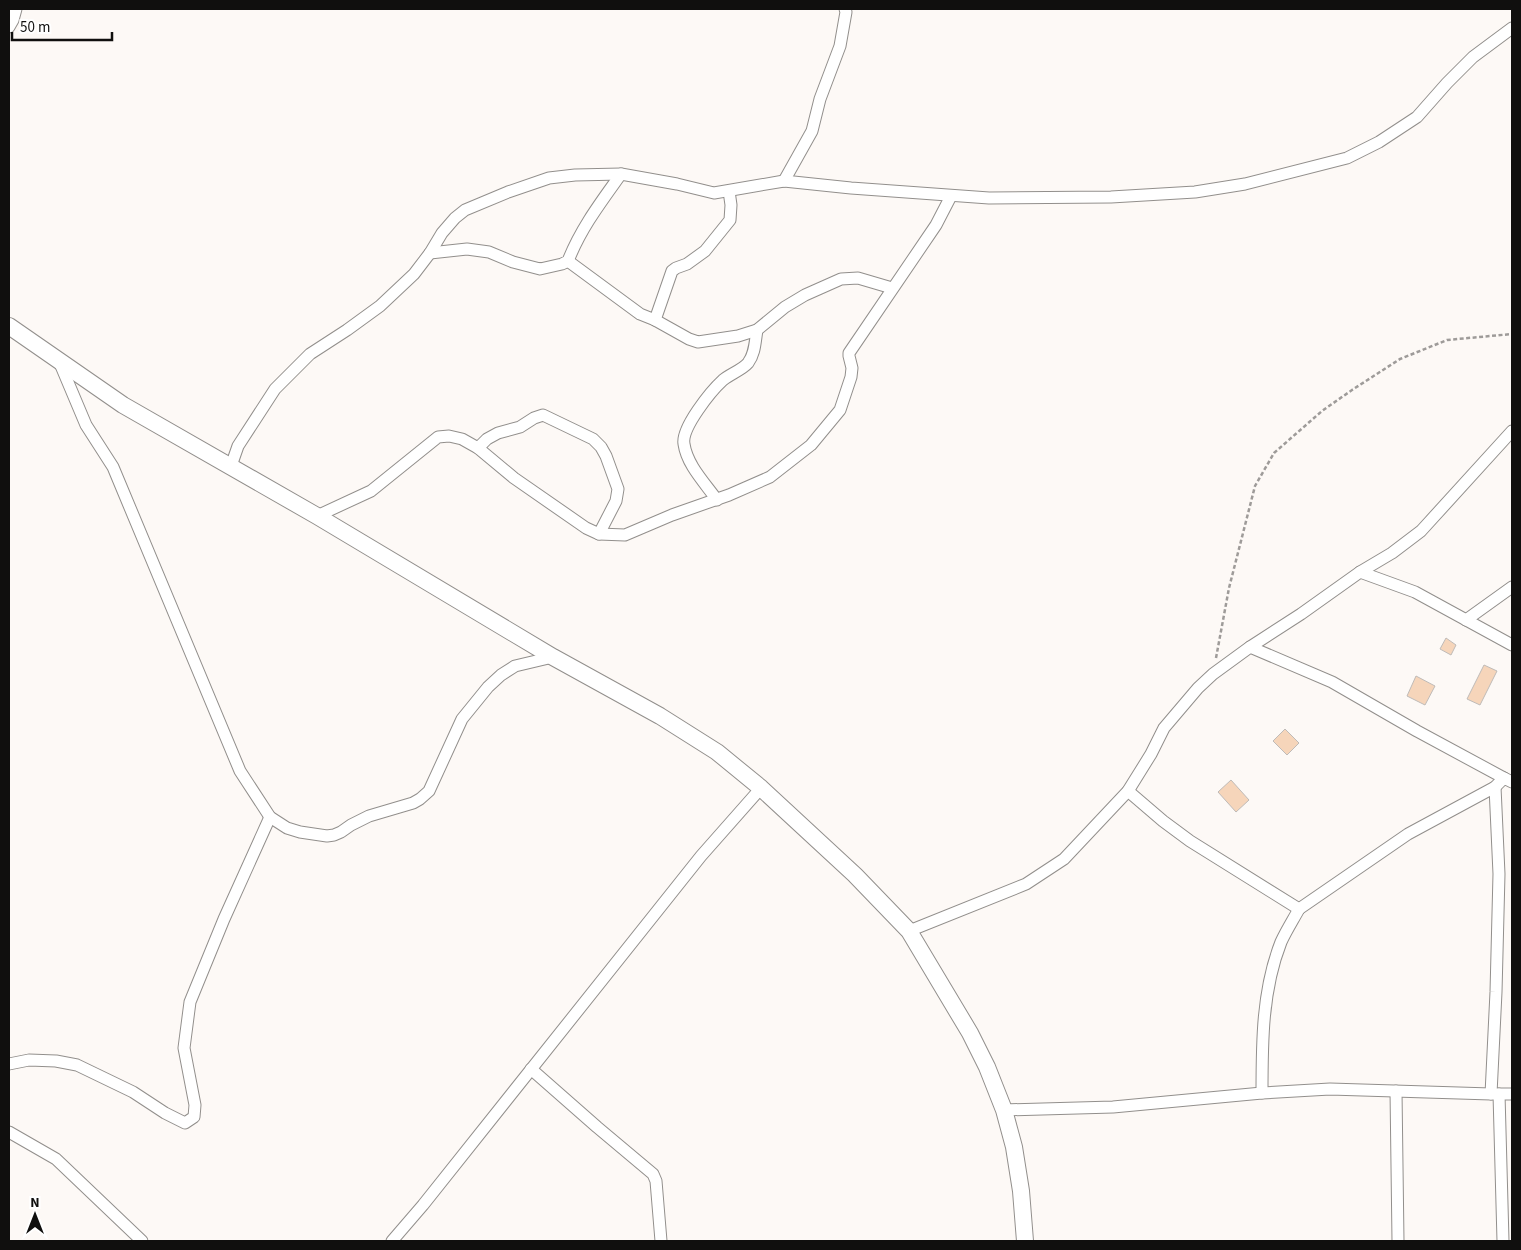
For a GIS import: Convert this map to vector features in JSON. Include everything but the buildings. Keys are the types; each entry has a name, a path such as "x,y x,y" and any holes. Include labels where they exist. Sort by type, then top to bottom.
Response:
{"street":[{"path":"9,27 16,9"},
{"path":"784,181 812,131 820,99 840,46 845,9"},
{"path":"231,466 238,446 274,389 310,354 348,330 380,306 414,274 442,232 455,218 466,210 508,192 549,178 575,175 621,174 714,193 784,181 989,198 1111,197 1195,192 1245,184 1346,158 1379,142 1417,117 1473,57 1512,28"},
{"path":"430,252 467,249 489,252 513,262 540,269 562,264 568,261 589,219 621,174"},
{"path":"655,320 672,271 687,264 705,251 730,220 731,204 729,191"},
{"path":"317,516 371,491 438,437 449,436 462,439 478,448 514,478 586,528 599,534 625,534 672,515 717,500 770,477 811,445 840,410 851,377 852,368 849,354 936,225 951,196"},
{"path":"568,261 640,314 698,342 738,336 756,330 785,307 841,279 858,278 892,288"},
{"path":"9,326 123,405 317,516 553,657 660,716 717,752 761,788 855,875 909,931 970,1033 987,1067 1004,1110 1014,1146 1021,1191 1025,1241"},
{"path":"717,500 688,458 683,442 687,429 706,400 722,381 747,364 755,347 756,330"},
{"path":"59,361 86,425 113,466 240,771 270,817 287,828 327,836 341,832 351,824 369,816 413,803 420,799 429,791 462,719 488,687 501,674 515,666 553,657"},
{"path":"478,448 487,438 520,427 534,418 543,415 593,438 606,456 618,489 616,500 599,534"},
{"path":"909,931 1026,884 1064,859 1128,791 1151,754 1164,728 1198,688 1213,674 1250,647 1360,572 1392,553 1421,531 1512,431"},
{"path":"1500,444 1512,445"},
{"path":"1360,572 1415,592 1512,645"},
{"path":"1466,620 1512,587"},
{"path":"1250,647 1332,682 1508,780"},
{"path":"1262,1093 1262,1050 1266,1000 1275,961 1282,941 1299,908 1408,834 1508,780"},
{"path":"1495,787 1499,874 1495,1094 1503,1241"},
{"path":"392,1241 532,1069 701,856 761,788"},
{"path":"1128,791 1190,841 1299,908"},
{"path":"9,1064 29,1060 56,1061 77,1065 133,1092 165,1114 185,1123 190,1121 194,1117 195,1105 184,1048 190,1002 224,919 270,817"},
{"path":"532,1069 597,1128 653,1174 656,1182 662,1241"},
{"path":"1004,1110 1113,1106 1330,1089 1512,1094"},
{"path":"1396,1091 1398,1241"},
{"path":"9,1132 56,1159 142,1241"}],"path":[{"path":"1213,674 1228,588 1254,486 1274,452 1322,411 1400,359 1447,340 1512,334"}]}
